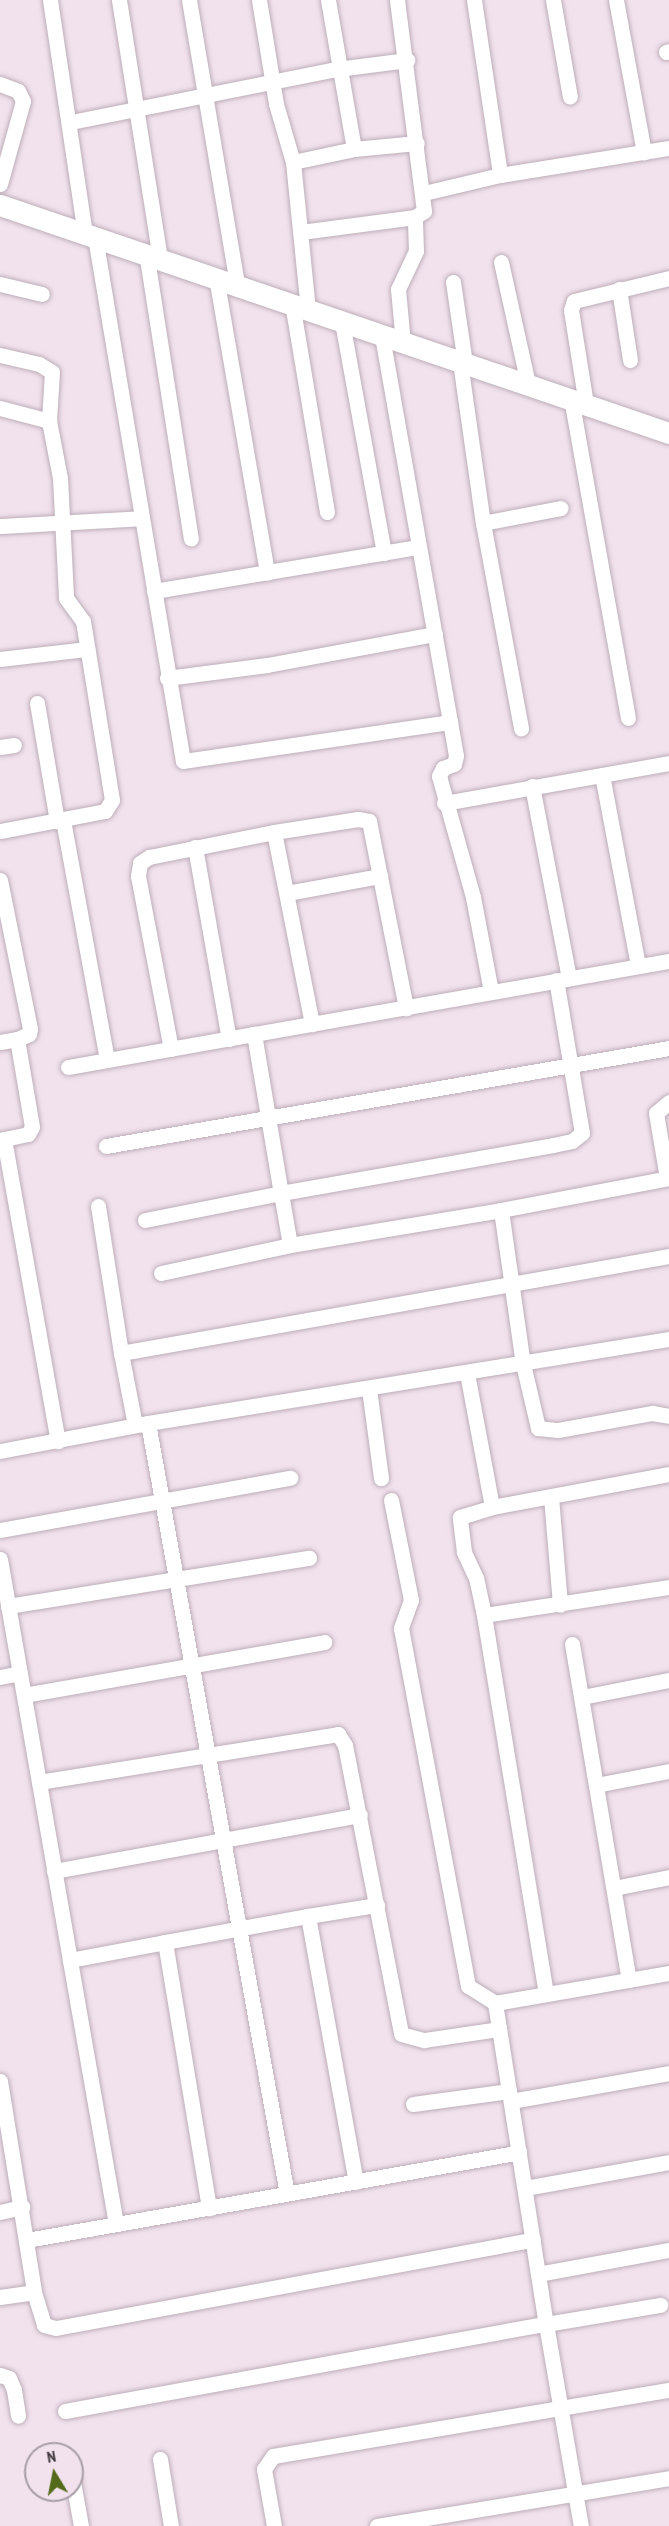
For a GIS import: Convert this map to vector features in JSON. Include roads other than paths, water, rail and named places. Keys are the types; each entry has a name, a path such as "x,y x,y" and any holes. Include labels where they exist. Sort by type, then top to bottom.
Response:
{"street":[{"path":"50,0 90,236 142,518 179,752 187,763 450,722"},
{"path":"119,0 137,106 153,255 191,538"},
{"path":"189,0 237,283"},
{"path":"259,0 272,81 293,162 301,232 300,306 327,512"},
{"path":"328,0 337,69 354,149"},
{"path":"301,232 415,217 426,207 397,0"},
{"path":"474,0 500,175"},
{"path":"553,0 570,97"},
{"path":"616,0 644,152"},
{"path":"71,122 137,106 272,81 406,60"},
{"path":"0,84 18,91 23,101 0,184"},
{"path":"293,162 354,149 417,143"},
{"path":"424,193 500,175 669,148"},
{"path":"0,206 237,283 403,344 669,433"},
{"path":"403,344 398,289 416,251 415,217"},
{"path":"501,262 528,384"},
{"path":"216,277 267,573"},
{"path":"628,718 578,401 572,305 577,298 669,278"},
{"path":"453,282 483,523 521,729"},
{"path":"0,284 42,294"},
{"path":"619,289 630,360"},
{"path":"342,322 384,553"},
{"path":"382,336 456,756 454,764 440,772 444,803 473,897 491,991"},
{"path":"0,355 39,364 52,372 50,421 60,478 60,523 66,598 81,616 112,800 105,811 0,831"},
{"path":"0,408 50,421"},
{"path":"483,523 561,508"},
{"path":"0,526 142,518"},
{"path":"154,591 418,547"},
{"path":"167,678 306,658 435,634"},
{"path":"0,659 87,649"},
{"path":"37,703 107,1060"},
{"path":"444,803 669,763"},
{"path":"602,775 638,966"},
{"path":"145,1220 281,1193 572,1141 582,1133 562,979 532,786"},
{"path":"171,1049 138,869 148,857 274,832 358,819 369,821 406,1008"},
{"path":"274,832 312,1024"},
{"path":"195,847 229,1039"},
{"path":"287,893 380,876"},
{"path":"0,880 30,1029 29,1034 0,1042"},
{"path":"68,1067 669,961"},
{"path":"254,1034 290,1245"},
{"path":"17,1039 32,1127 28,1134 2,1139 58,1441"},
{"path":"106,1146 268,1116 572,1067 669,1048"},
{"path":"161,1273 290,1245 501,1210 668,1178 656,1113 669,1102"},
{"path":"98,1206 121,1353 162,1501 287,2194"},
{"path":"501,1210 523,1364 535,1423 542,1431 652,1413 669,1416"},
{"path":"121,1353 669,1256"},
{"path":"0,1451 142,1424 669,1339"},
{"path":"467,1373 492,1507"},
{"path":"369,1389 381,1478"},
{"path":"546,1994 484,1616 458,1521 466,1514 492,1507 669,1474"},
{"path":"0,1530 290,1478"},
{"path":"551,1497 560,1605"},
{"path":"391,1500 411,1600 401,1628 468,1986 495,2003 669,1973"},
{"path":"8,1606 309,1558"},
{"path":"0,1559 2,1587 8,1606 24,1695 116,2224"},
{"path":"484,1616 669,1587"},
{"path":"24,1695 324,1642"},
{"path":"572,1644 629,1980"},
{"path":"0,1677 20,1673"},
{"path":"582,1697 669,1680"},
{"path":"39,1782 338,1734 345,1745 360,1815 401,2034 424,2040 499,2029"},
{"path":"596,1785 669,1771"},
{"path":"54,1871 360,1815"},
{"path":"614,1888 669,1877"},
{"path":"70,1960 377,1905"},
{"path":"308,1916 357,2181"},
{"path":"165,1942 209,2208"},
{"path":"495,2003 581,2526"},
{"path":"413,2104 510,2096 669,2073"},
{"path":"0,2081 4,2124 22,2207 34,2292 41,2321 56,2328 533,2240"},
{"path":"27,2240 519,2152"},
{"path":"525,2188 669,2162"},
{"path":"0,2212 22,2207"},
{"path":"538,2274 669,2250"},
{"path":"0,2296 34,2292"},
{"path":"65,2411 660,2305"},
{"path":"0,2374 9,2378 14,2390 18,2416"},
{"path":"274,2526 264,2469 273,2456 561,2406 669,2390"},
{"path":"160,2459 171,2526"},
{"path":"377,2526 576,2493 668,2481"},
{"path":"77,2502 81,2526"}]}
